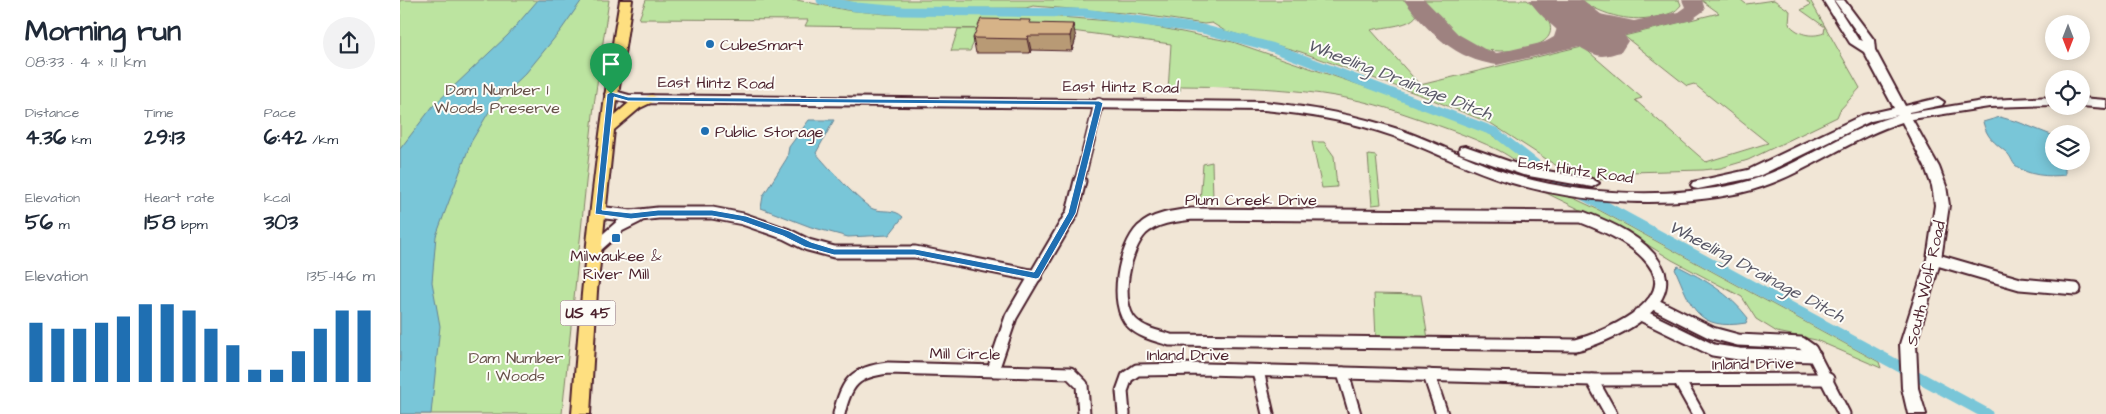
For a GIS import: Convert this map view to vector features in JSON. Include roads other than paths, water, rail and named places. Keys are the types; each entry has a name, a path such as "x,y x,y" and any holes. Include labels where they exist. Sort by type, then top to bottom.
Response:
{"main road":[{"name":"US 45","path":"581,414 594,249 607,129 626,0"},
{"name":"South Wolf Road","path":"1828,0 1854,41 1869,50"},
{"name":"South Wolf Road","path":"1840,0 1868,40 1869,50 1932,167 1939,186 1942,205 1934,259 1908,344 1910,388 1917,414"},
{"name":"East Hintz Road","path":"611,94 632,90 701,90 1115,97 1229,96 1273,99 1321,104 1353,111 1519,175"},
{"name":"East Hintz Road","path":"611,94 628,99 1264,106 1312,111 1381,128 1519,175 1601,189 1682,196 1726,191 1761,183 1794,170 1832,147 1902,114 1960,98 2004,93 2045,94"},
{"path":"2090,94 2106,95"},
{"path":"607,129 635,105 652,99"},
{"name":"East Hintz Road","path":"1902,114 1996,103 2045,101"},
{"path":"2090,103 2106,104"}],"street":[{"path":"993,370 1011,317 1072,213 1099,103"},
{"path":"598,212 631,216 712,213 743,218 786,234 808,245 834,252 915,252 1036,276"},
{"name":"Plum Creek Drive","path":"1192,214 1582,217 1608,227 1626,238 1655,264 1660,279 1659,292 1652,303 1621,329 1602,338 1576,345 1170,340 1148,333 1130,321 1122,302 1124,271 1130,248 1141,231 1155,221 1173,216 1192,214"},
{"path":"594,249 620,226 644,215"},
{"path":"1934,259 1991,278 2042,289 2075,289"},
{"path":"1652,303 1712,333 1738,340 1801,344 1813,353 1828,379 1844,414"},
{"path":"1639,314 1713,350 1739,354 1813,353"},
{"name":"Mill Circle","path":"839,414 851,380 867,371 888,368 1062,372 1078,376 1083,385 1084,414"},
{"name":"Inland Drive","path":"1124,414 1122,391 1127,377 1137,370 1258,371 1592,380 1828,379"},
{"path":"1258,371 1268,414"},
{"path":"1343,373 1355,414"},
{"path":"1429,375 1442,414"},
{"path":"1592,380 1611,414"},
{"path":"1679,380 1698,414"}],"water":[{"path":"538,0 582,0 561,30 526,73 493,105 471,142 436,236 432,282 440,326 431,414 400,414 400,149 433,106 508,35"},
{"path":"2000,117 2045,132 2045,170 2065,170 2065,175 2039,175 2020,169 1992,139 1983,122"},
{"path":"809,120 834,120 816,153 844,184 873,209 900,214 903,217 889,235 848,237 811,227 761,208 763,196 787,158 789,147"},
{"path":"1678,266 1725,294 1748,318 1746,323 1730,325 1717,323 1706,320 1698,314 1686,295 1675,269"}],"waterway":[{"name":"Wheeling Drainage Ditch","path":"821,0 856,7 903,11 1084,13 1202,29 1271,47 1495,132 1560,183"},
{"name":"Wheeling Drainage Ditch","path":"1558,181 1987,414"}],"place":[{"name":"CubeSmart","path":"710,44"},
{"name":"Public Storage","path":"705,131"},
{"name":"Milwaukee & River Mill","path":"616,238"}],"park label":[{"name":"Dam Number 1 Woods Preserve","path":"497,98"},
{"name":"Dam Number 1 Woods","path":"516,366"}]}
